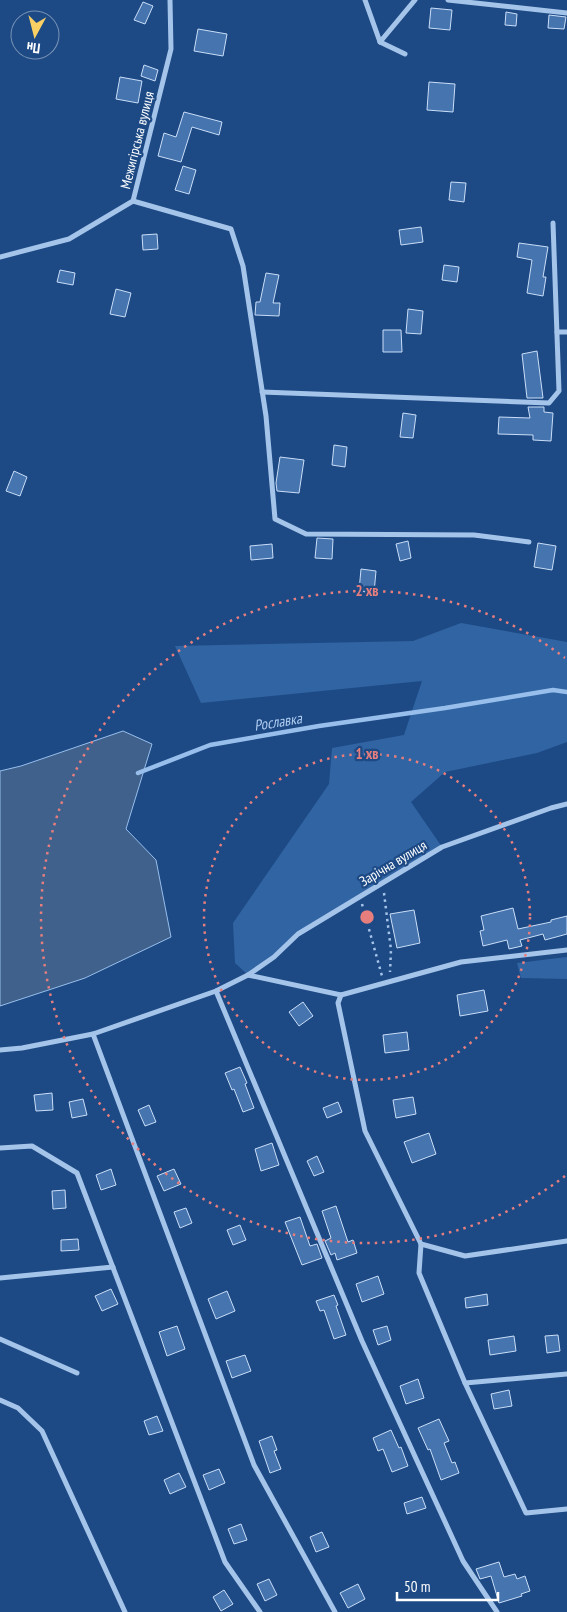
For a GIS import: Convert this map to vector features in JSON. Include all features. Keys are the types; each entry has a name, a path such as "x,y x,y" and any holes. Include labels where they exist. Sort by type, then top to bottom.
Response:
{"street":[{"name":"Межигірська вулиця","path":"0,257 69,239 133,201 172,49 170,0"},
{"path":"365,0 380,42 405,54"},
{"path":"380,42 415,0"},
{"path":"448,0 567,13"},
{"path":"133,201 232,229 243,266 266,416 275,519 306,534 474,535 529,542"},
{"path":"262,392 549,403 559,391 553,223"},
{"path":"556,332 567,332"},
{"name":"Зарічна вулиця","path":"0,1050 22,1048 93,1034 216,991 248,975 274,957 298,934 442,847 567,804"},
{"path":"248,975 341,995 461,962 567,950"},
{"path":"216,991 362,1341 462,1560 497,1612"},
{"path":"341,995 338,1003 365,1131 420,1244 419,1272 465,1383 526,1513 567,1509"},
{"path":"93,1034 254,1464 335,1612"},
{"path":"0,1148 32,1146 77,1173 225,1562 260,1612"},
{"path":"420,1244 465,1256 567,1241"},
{"path":"0,1278 113,1267"},
{"path":"0,1338 77,1373"},
{"path":"465,1383 567,1374"},
{"path":"0,1400 18,1408 42,1432 125,1612"}],"path":[{"path":"382,882 392,950 390,981"},
{"path":"360,896 384,982"}],"shaded area":[{"path":"461,623 567,642 567,742 537,753 445,772 411,802 442,847 298,934 274,957 248,975 235,963 233,923 329,784 332,748 404,735 422,681 201,703 175,646 413,641"},
{"path":"123,731 152,744 126,829 156,860 171,937 85,978 0,1006 0,771 21,766"},
{"path":"567,957 567,979 521,978 517,963"}],"building":[{"path":"143,2 153,6 145,24 134,20"},
{"path":"431,8 452,10 450,30 429,28"},
{"path":"506,12 517,14 516,26 505,25"},
{"path":"549,15 566,17 564,29 548,28"},
{"path":"198,29 227,34 223,56 194,51"},
{"path":"144,65 158,70 155,81 141,76"},
{"path":"120,77 142,81 138,103 116,99"},
{"path":"429,82 455,84 453,112 427,110"},
{"path":"184,112 222,122 219,135 192,127 181,162 158,156 164,133 176,137"},
{"path":"183,166 196,170 189,194 175,190"},
{"path":"451,182 466,183 464,202 449,200"},
{"path":"421,227 423,242 401,245 399,230"},
{"path":"157,234 158,249 143,250 142,235"},
{"path":"519,243 548,247 543,277 546,277 543,296 527,293 532,260 517,257"},
{"path":"444,265 459,267 457,282 442,280"},
{"path":"60,270 75,273 73,285 57,282"},
{"path":"266,273 279,275 273,303 280,303 279,316 255,315 256,302 260,302"},
{"path":"116,289 131,293 125,317 110,314"},
{"path":"408,309 423,311 421,334 406,333"},
{"path":"383,330 401,330 402,352 383,352"},
{"path":"537,351 543,398 527,398 522,354"},
{"path":"528,407 544,407 544,412 553,413 551,441 533,440 533,435 498,434 499,417 530,418"},
{"path":"403,413 416,415 413,438 400,437"},
{"path":"334,445 347,447 345,467 332,465"},
{"path":"280,457 304,460 299,493 277,491 276,483"},
{"path":"14,471 27,477 20,496 6,491"},
{"path":"317,538 333,539 332,559 315,558"},
{"path":"408,541 411,558 400,561 396,544"},
{"path":"538,543 556,546 552,570 534,567"},
{"path":"272,544 273,558 251,560 250,546"},
{"path":"361,569 376,571 374,593 359,591"},
{"path":"513,908 518,929 551,922 551,920 567,916 567,934 545,940 543,934 520,940 522,946 509,949 507,940 483,946 480,931 484,930 481,916"},
{"path":"414,910 420,943 397,948 390,914"},
{"path":"484,990 488,1011 460,1016 457,995"},
{"path":"303,1002 313,1016 299,1026 289,1012"},
{"path":"407,1032 409,1050 385,1053 383,1035"},
{"path":"240,1067 254,1108 243,1112 225,1073"},
{"path":"52,1093 53,1110 36,1111 34,1095"},
{"path":"413,1097 416,1114 396,1118 393,1100"},
{"path":"83,1099 87,1115 72,1118 69,1102"},
{"path":"338,1102 342,1112 327,1118 323,1108"},
{"path":"149,1105 156,1122 145,1126 138,1110"},
{"path":"429,1133 436,1154 412,1163 404,1142"},
{"path":"272,1143 279,1165 261,1171 255,1149"},
{"path":"317,1156 324,1172 314,1176 307,1161"},
{"path":"111,1169 116,1185 101,1190 96,1175"},
{"path":"174,1169 181,1184 164,1191 157,1176"},
{"path":"65,1190 66,1208 53,1209 52,1191"},
{"path":"336,1206 348,1242 353,1240 357,1253 337,1260 335,1253 331,1255 325,1241 331,1238 322,1211"},
{"path":"186,1208 192,1223 180,1228 174,1212"},
{"path":"300,1217 310,1246 317,1244 322,1258 302,1265 285,1222"},
{"path":"240,1225 246,1240 233,1245 227,1230"},
{"path":"78,1239 79,1250 61,1251 61,1240"},
{"path":"378,1276 384,1294 362,1302 356,1284"},
{"path":"111,1289 118,1304 102,1311 95,1296"},
{"path":"227,1291 235,1311 216,1319 208,1299"},
{"path":"487,1294 488,1305 466,1308 465,1298"},
{"path":"334,1295 346,1335 334,1339 324,1310 320,1311 316,1301"},
{"path":"177,1326 185,1349 167,1356 159,1332"},
{"path":"387,1326 391,1340 378,1345 373,1330"},
{"path":"558,1335 560,1351 547,1353 545,1336"},
{"path":"514,1336 516,1351 490,1355 488,1340"},
{"path":"245,1355 251,1371 232,1378 226,1361"},
{"path":"418,1379 424,1398 406,1404 400,1386"},
{"path":"509,1390 512,1406 494,1409 491,1394"},
{"path":"157,1416 163,1431 149,1435 144,1421"},
{"path":"439,1419 449,1441 444,1443 452,1463 455,1462 459,1473 441,1480 430,1449 428,1450 418,1428"},
{"path":"391,1430 399,1448 401,1447 408,1466 392,1472 383,1449 378,1451 373,1438"},
{"path":"272,1436 277,1450 274,1451 281,1469 270,1473 259,1441"},
{"path":"219,1469 225,1483 209,1490 203,1475"},
{"path":"179,1473 186,1487 170,1494 164,1480"},
{"path":"422,1497 426,1508 407,1514 404,1503"},
{"path":"241,1524 247,1540 234,1544 228,1529"},
{"path":"322,1532 329,1547 316,1552 310,1537"},
{"path":"499,1562 504,1577 515,1574 517,1579 525,1576 530,1591 521,1594 522,1596 499,1603 491,1576 480,1579 476,1569"},
{"path":"269,1579 277,1595 265,1601 257,1584"},
{"path":"358,1584 365,1599 348,1608 340,1593"},
{"path":"224,1590 233,1604 221,1611 213,1597"}],"waterway":[{"name":"Рославка","path":"138,773 210,745 319,726 553,690 567,692"}]}
